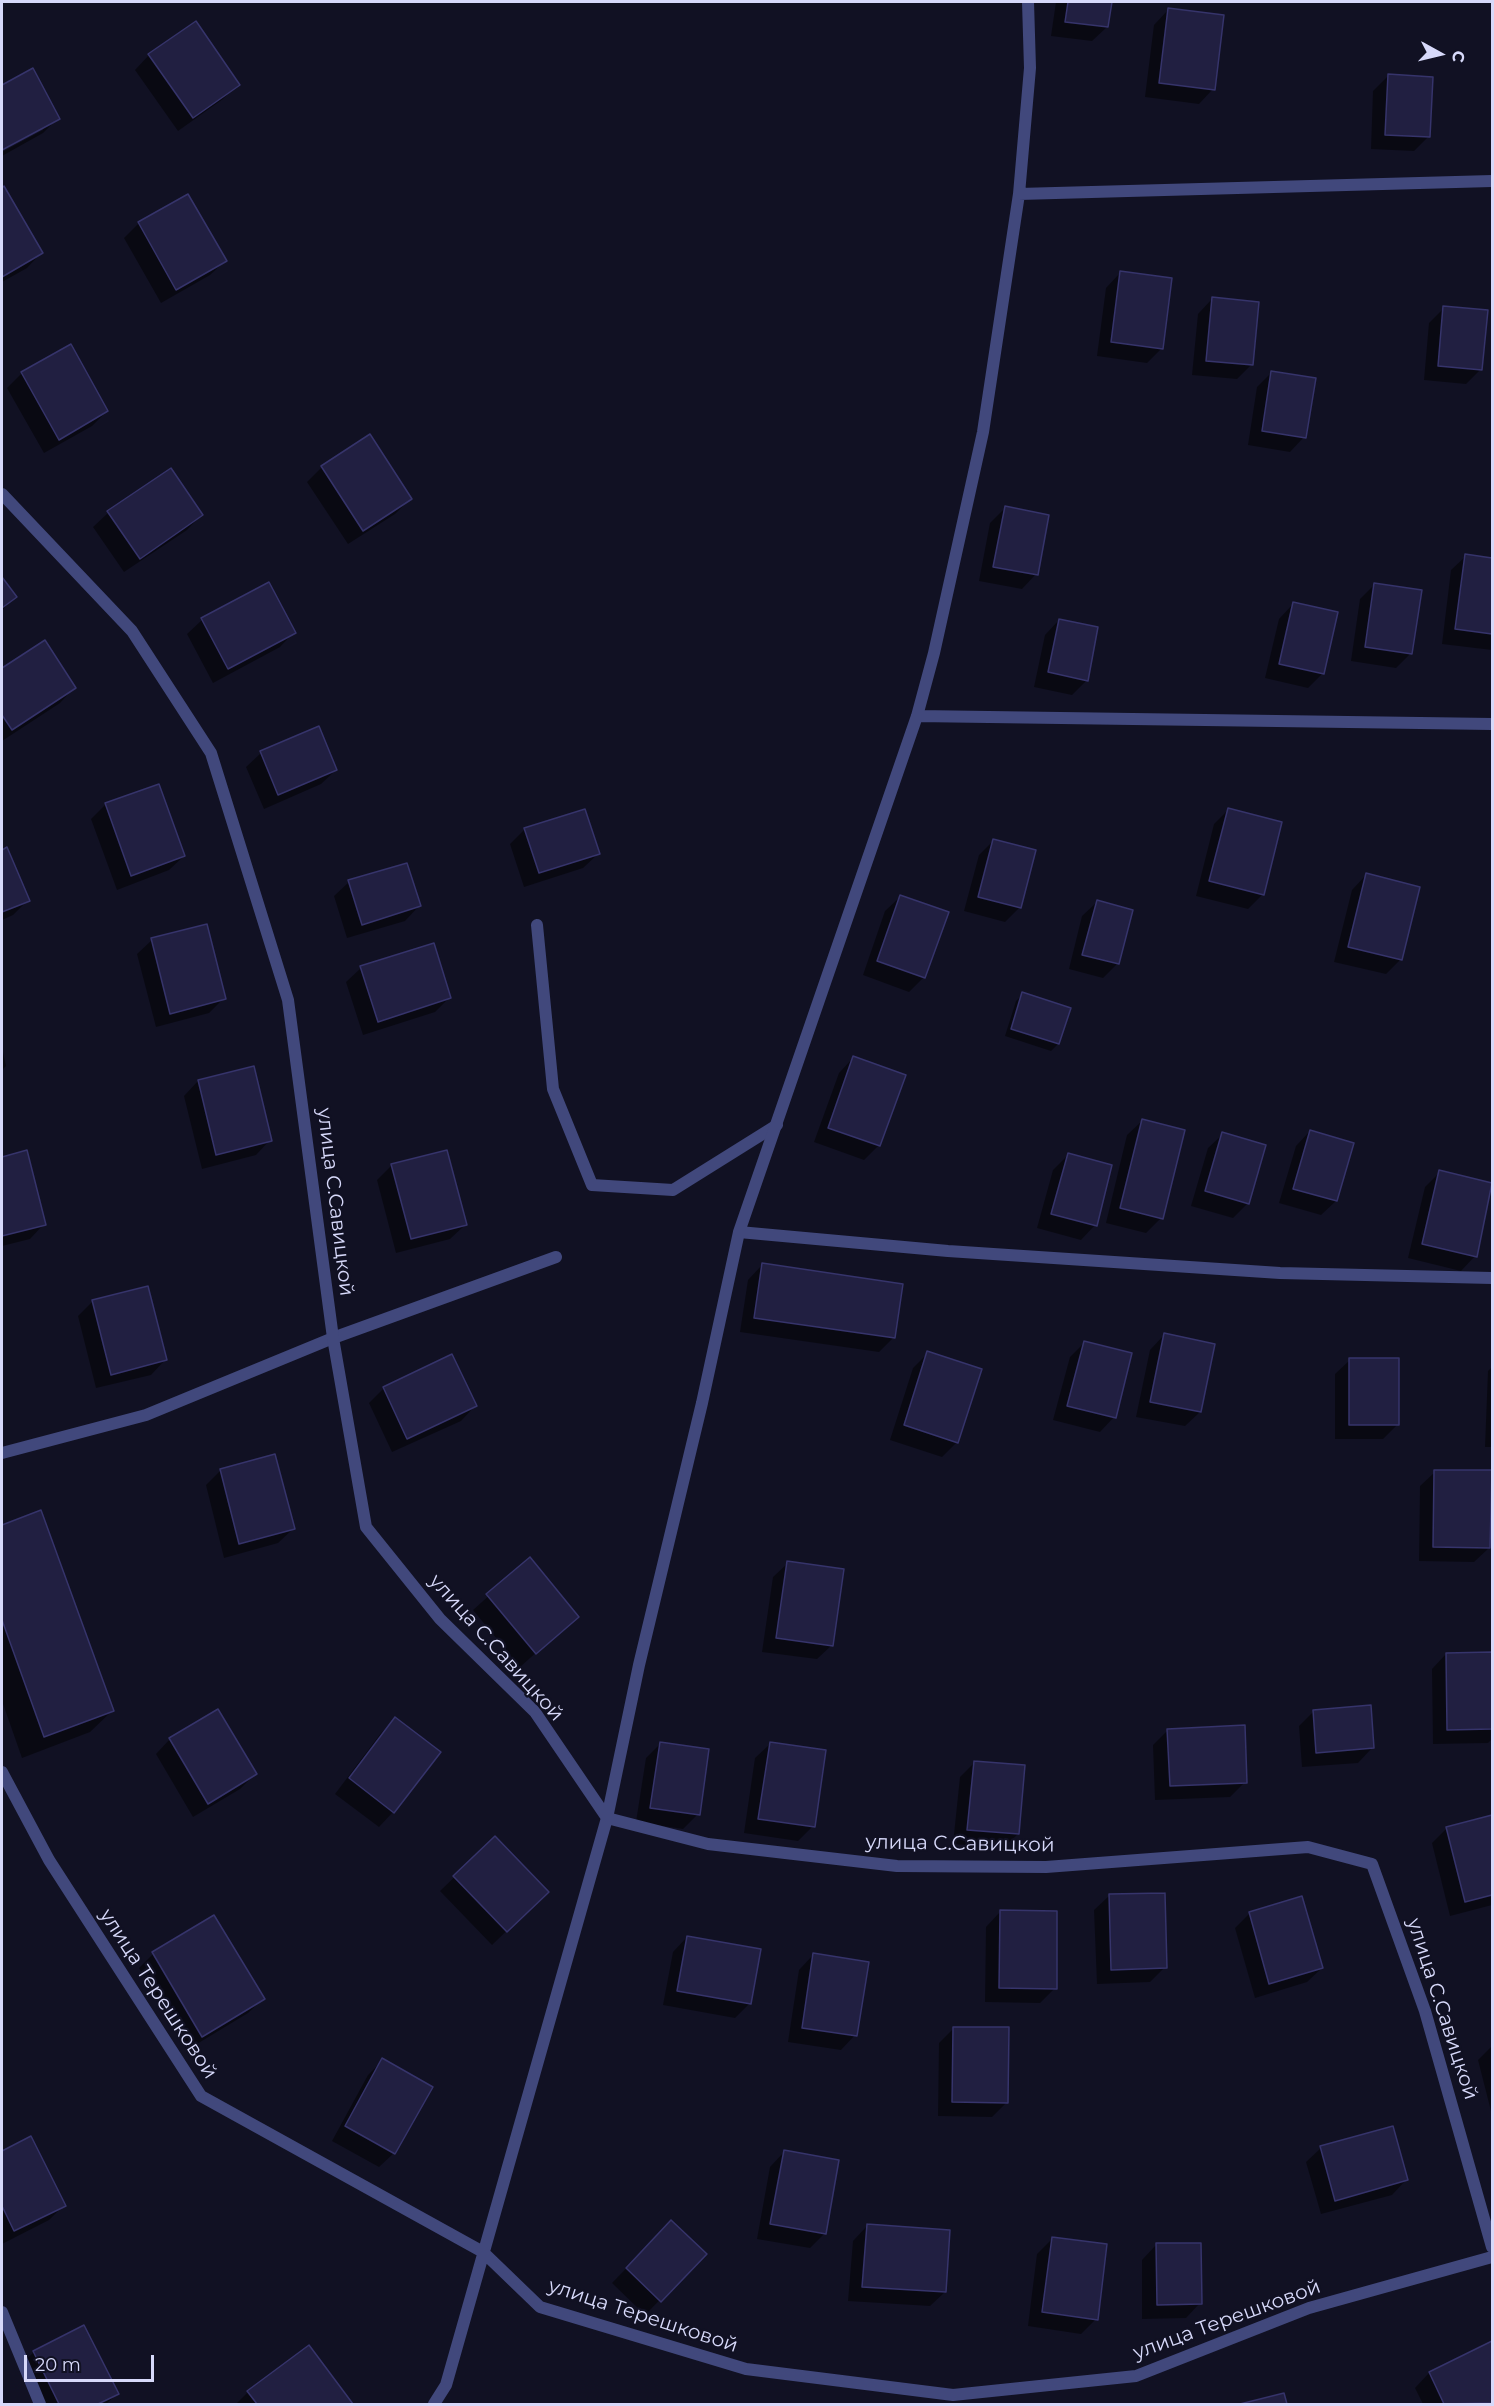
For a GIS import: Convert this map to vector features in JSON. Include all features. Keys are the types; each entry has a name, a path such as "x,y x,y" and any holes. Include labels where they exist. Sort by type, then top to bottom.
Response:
{"street":[{"path":"434,2404 446,2385 607,1818 639,1665 702,1403 739,1232 917,716 934,653 983,432 1019,194 1030,68 1028,2"},
{"path":"1019,194 1492,181"},
{"name":"улица С.Савицкой","path":"2,494 132,631 212,753 288,1000 333,1338 366,1527 440,1619 535,1712 607,1818 708,1844 897,1866 1046,1867 1308,1847 1372,1864 1425,2011 1492,2247"},
{"path":"917,716 1492,724"},
{"path":"537,925 553,1089 592,1185 673,1191 777,1125"},
{"path":"739,1232 948,1251 1280,1273 1492,1278"},
{"path":"2,1452 146,1415 333,1338 556,1257"},
{"name":"улица Терешковой","path":"2,1772 49,1860 201,2096 483,2252 540,2307 746,2369 953,2395 1136,2376 1309,2308 1492,2257"},
{"path":"2,2312 40,2404"}],"building":[{"path":"1068,2 1112,2 1108,27 1065,22"},
{"path":"1168,8 1224,15 1215,90 1159,83"},
{"path":"196,21 240,85 193,118 148,54"},
{"path":"33,68 60,119 2,150 2,85"},
{"path":"1388,74 1433,77 1430,137 1385,135"},
{"path":"4,186 43,253 2,277 2,188"},
{"path":"188,194 227,261 176,290 138,222"},
{"path":"1120,271 1172,278 1163,349 1111,342"},
{"path":"1212,297 1259,302 1253,365 1206,361"},
{"path":"1443,306 1488,310 1482,370 1438,366"},
{"path":"71,344 108,411 59,440 21,372"},
{"path":"1271,371 1316,378 1306,438 1262,431"},
{"path":"370,434 412,499 363,531 321,466"},
{"path":"171,468 203,515 140,559 107,511"},
{"path":"1005,506 1049,515 1038,575 993,567"},
{"path":"1465,554 1492,558 1492,634 1455,629"},
{"path":"2,577 17,597 2,608"},
{"path":"269,582 296,633 228,669 201,618"},
{"path":"1374,583 1422,590 1412,654 1365,647"},
{"path":"1293,602 1338,612 1324,674 1279,664"},
{"path":"1059,619 1098,627 1088,681 1048,672"},
{"path":"45,640 76,688 12,730 2,715 2,668"},
{"path":"319,726 337,770 278,795 260,751"},
{"path":"159,784 185,856 131,876 105,803"},
{"path":"1228,808 1282,822 1264,895 1209,881"},
{"path":"585,809 600,854 539,873 524,828"},
{"path":"993,839 1036,850 1021,908 978,897"},
{"path":"7,847 30,901 2,912 2,850"},
{"path":"407,863 421,906 362,925 348,880"},
{"path":"1366,873 1420,887 1402,960 1348,947"},
{"path":"900,895 949,912 925,978 877,961"},
{"path":"1097,900 1133,910 1119,964 1082,955"},
{"path":"207,924 226,999 170,1014 151,938"},
{"path":"434,943 451,998 378,1022 360,966"},
{"path":"1022,992 1071,1008 1059,1044 1011,1029"},
{"path":"853,1056 906,1075 880,1146 828,1128"},
{"path":"254,1066 272,1141 216,1155 198,1080"},
{"path":"1142,1119 1185,1130 1163,1219 1120,1208"},
{"path":"1310,1130 1354,1143 1337,1201 1293,1189"},
{"path":"1222,1132 1266,1145 1249,1204 1205,1191"},
{"path":"27,1150 46,1225 2,1236 2,1157"},
{"path":"447,1150 467,1225 411,1239 391,1164"},
{"path":"1068,1153 1112,1165 1097,1226 1051,1214"},
{"path":"1439,1170 1492,1183 1477,1257 1422,1244"},
{"path":"762,1263 903,1284 895,1338 754,1318"},
{"path":"148,1286 167,1360 111,1375 92,1300"},
{"path":"1164,1333 1215,1344 1201,1412 1150,1402"},
{"path":"1084,1341 1132,1353 1116,1418 1067,1406"},
{"path":"927,1351 982,1369 958,1443 904,1425"},
{"path":"452,1354 477,1406 407,1439 383,1387"},
{"path":"1349,1358 1399,1358 1399,1425 1349,1425"},
{"path":"275,1454 295,1529 239,1544 220,1469"},
{"path":"1434,1470 1492,1470 1490,1548 1433,1547"},
{"path":"41,1510 114,1711 44,1737 2,1620 2,1525"},
{"path":"530,1557 579,1617 536,1654 486,1594"},
{"path":"787,1561 844,1569 833,1646 776,1638"},
{"path":"1492,1652 1492,1729 1447,1730 1446,1653"},
{"path":"1371,1705 1374,1748 1316,1753 1313,1710"},
{"path":"218,1709 257,1774 208,1804 169,1738"},
{"path":"395,1717 441,1752 394,1813 349,1778"},
{"path":"1245,1725 1247,1783 1170,1786 1167,1729"},
{"path":"660,1742 709,1749 700,1815 650,1808"},
{"path":"770,1742 826,1750 815,1827 758,1819"},
{"path":"974,1761 1025,1765 1019,1834 967,1830"},
{"path":"1492,1815 1492,1895 1465,1902 1446,1827"},
{"path":"495,1836 549,1892 507,1932 453,1876"},
{"path":"1165,1893 1167,1968 1111,1970 1109,1894"},
{"path":"1302,1896 1323,1968 1269,1984 1249,1912"},
{"path":"1000,1910 1057,1911 1057,1989 999,1988"},
{"path":"214,1915 265,1999 202,2037 152,1952"},
{"path":"687,1936 761,1949 751,2004 677,1991"},
{"path":"813,1953 869,1962 857,2036 802,2028"},
{"path":"953,2027 1009,2027 1008,2103 952,2102"},
{"path":"382,2058 433,2087 395,2154 345,2126"},
{"path":"1393,2126 1408,2180 1335,2201 1320,2146"},
{"path":"31,2136 66,2206 14,2231 2,2206 2,2151"},
{"path":"784,2150 839,2160 826,2234 770,2224"},
{"path":"671,2220 707,2254 661,2302 626,2268"},
{"path":"867,2224 950,2230 946,2292 862,2287"},
{"path":"1052,2237 1107,2244 1098,2320 1042,2312"},
{"path":"1156,2243 1201,2243 1202,2304 1157,2305"},
{"path":"84,2325 119,2394 98,2404 59,2404 33,2351"},
{"path":"1492,2341 1492,2403 1444,2404 1429,2372"},
{"path":"309,2345 353,2404 257,2404 247,2391"},
{"path":"1284,2393 1287,2404 1240,2404"}]}
